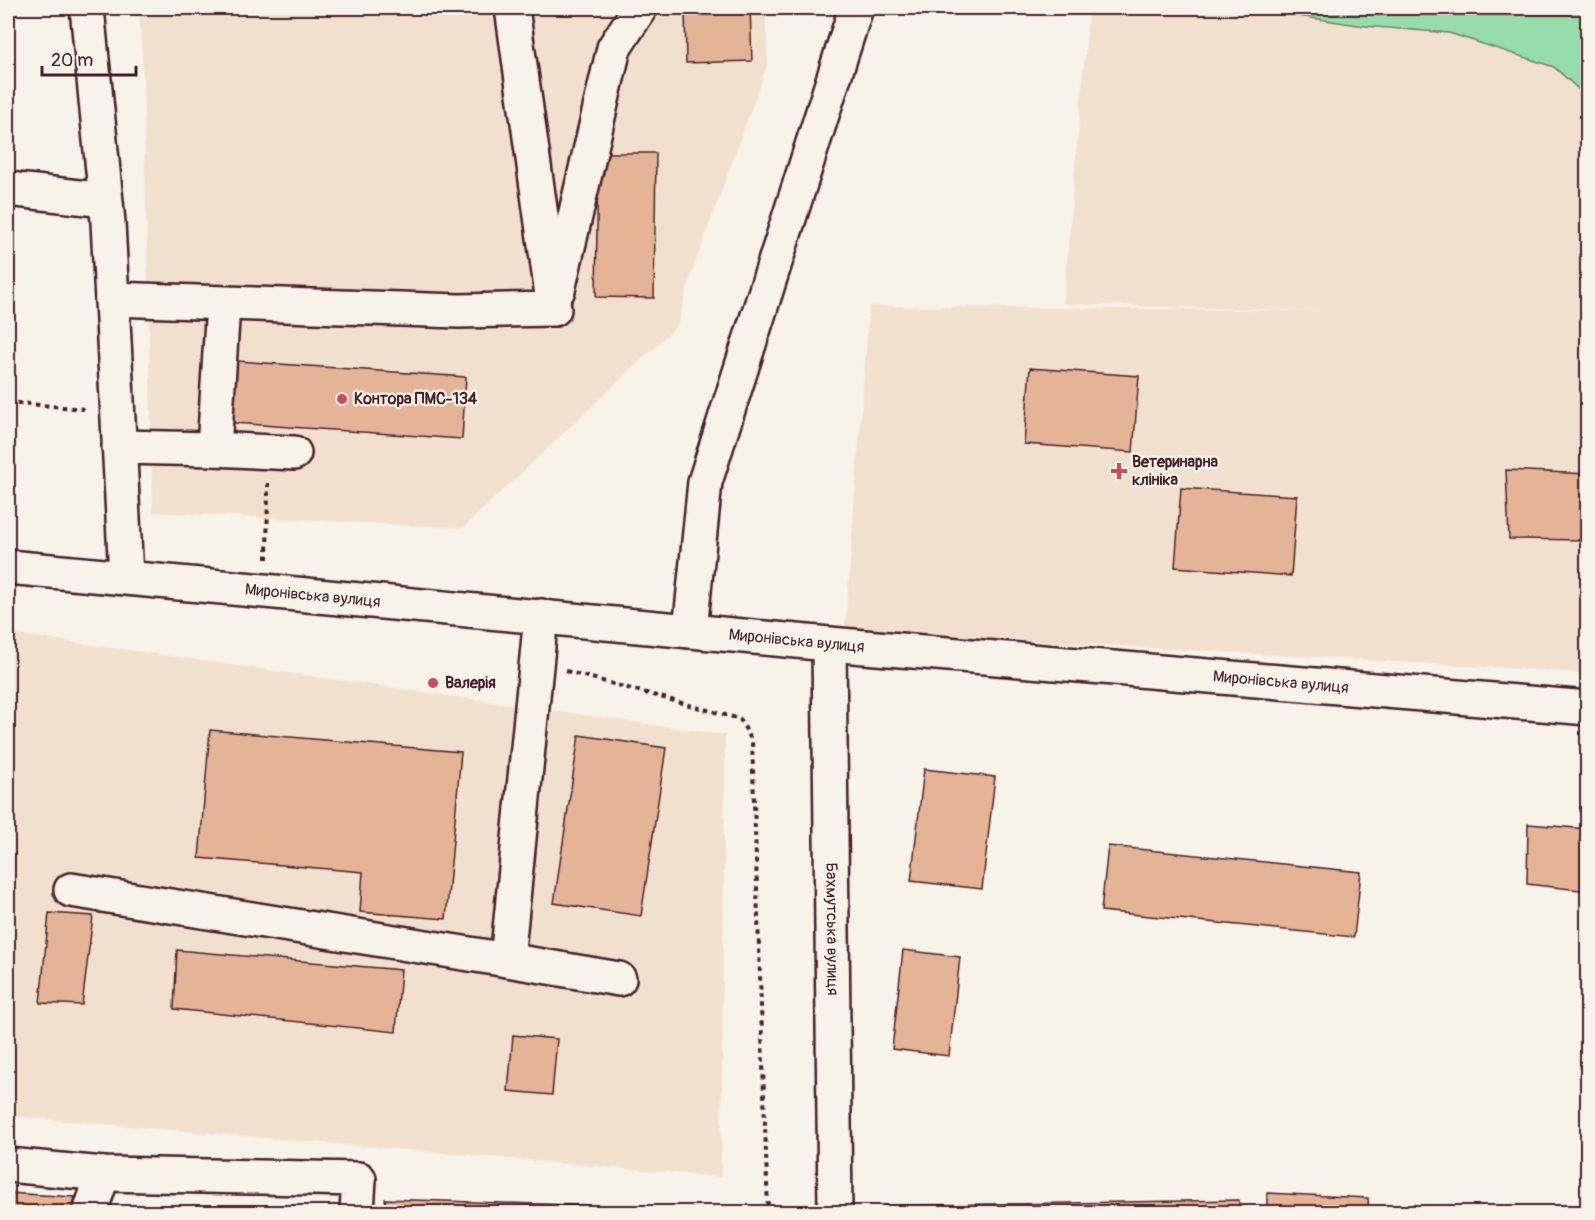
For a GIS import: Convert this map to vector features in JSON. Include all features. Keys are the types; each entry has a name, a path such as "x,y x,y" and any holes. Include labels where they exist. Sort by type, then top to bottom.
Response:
{"street":[{"path":"87,8 112,299 126,577"},
{"path":"512,8 554,309"},
{"path":"554,309 614,48 640,8"},
{"path":"690,631 705,482 856,8"},
{"path":"8,189 105,200"},
{"path":"112,299 459,311 554,309"},
{"path":"214,449 223,304"},
{"path":"119,447 282,452"},
{"name":"Миронівська вулиця","path":"8,567 829,644 1587,708"},
{"path":"507,960 541,616"},
{"name":"Бахмутська вулиця","path":"829,644 835,1212"},
{"path":"71,890 619,979"},
{"path":"8,1165 103,1174 359,1179 357,1212"},
{"path":"90,1212 103,1174"}],"path":[{"path":"8,402 117,411"},
{"path":"267,590 282,452"},
{"path":"537,663 740,719 752,741 768,1212"}],"shaded area":[{"path":"139,8 765,8 768,63 692,272 677,326 463,528 153,512 143,78"},
{"path":"1089,8 1587,8 1587,673 845,630 869,306 1323,311 1063,304"},
{"path":"8,633 725,735 721,1177 8,1116"}],"green space":[{"path":"1244,8 1587,8 1587,97 1554,67 1449,33 1365,26"}],"building":[{"path":"685,8 750,8 752,61 686,63"},
{"path":"598,153 656,153 654,298 596,297"},
{"name":"Контора ПМС-134","path":"223,360 466,377 462,439 219,422"},
{"path":"1030,368 1139,376 1133,452 1024,444"},
{"path":"1506,470 1588,474 1588,540 1509,539"},
{"path":"1181,488 1297,496 1291,576 1175,567"},
{"path":"210,730 461,752 446,919 360,912 363,872 199,858"},
{"path":"579,735 666,748 641,916 554,903"},
{"path":"924,769 995,777 982,889 911,881"},
{"path":"1528,824 1588,829 1588,891 1527,884"},
{"path":"1108,846 1361,872 1354,937 1101,911"},
{"path":"49,913 93,916 82,1005 40,1003"},
{"path":"177,950 401,970 396,1032 174,1009"},
{"path":"903,950 960,957 949,1056 892,1049"},
{"path":"513,1035 557,1039 552,1095 508,1091"},
{"path":"8,1193 75,1197 71,1212 8,1212"},
{"path":"1267,1193 1368,1198 1369,1212 1267,1212"},
{"path":"385,1199 747,1211 747,1212 387,1212"},
{"path":"1239,1200 1239,1212 884,1212 884,1206"}],"place":[{"name":"Контора ПМС-134","path":"342,399"},
{"name":"Ветеринарна клініка","path":"1119,471"},
{"name":"Валерія","path":"433,683"}]}
